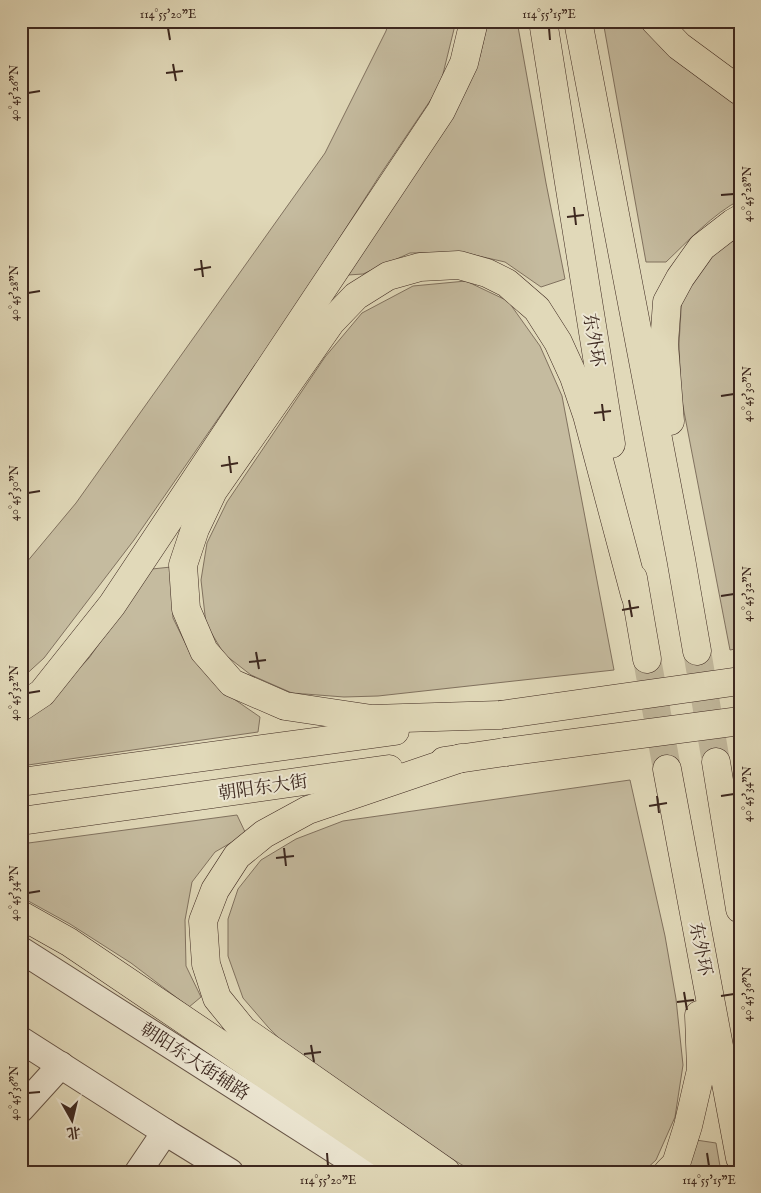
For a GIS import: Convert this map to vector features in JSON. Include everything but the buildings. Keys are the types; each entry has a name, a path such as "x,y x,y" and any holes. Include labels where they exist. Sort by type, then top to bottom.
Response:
{"main road":[{"path":"21,708 42,693 112,605 441,111 464,63 474,21"},
{"name":"东外环","path":"543,21 635,595 647,659"},
{"path":"578,21 697,651"},
{"path":"655,21 679,46 740,91"},
{"path":"687,591 664,344 667,302 680,278 702,247 740,219"},
{"path":"500,715 372,719 286,706 232,683 204,651 186,609 183,565 195,529 213,491 330,322 356,296 388,276 420,267 460,265 487,273 507,283 537,309 558,342 588,415 635,595"},
{"path":"21,782 740,681"},
{"name":"朝阳东大街","path":"21,821 505,752 740,721"},
{"path":"446,1172 243,1030 217,998 206,964 203,921 215,890 237,856 264,834 308,810 462,758"},
{"path":"716,762 740,909"},
{"name":"东外环","path":"667,769 740,1158"},
{"path":"729,845 740,882"},
{"path":"668,1172 676,1164 688,1126 701,1070 699,1012 683,854"},
{"path":"21,915 68,942 409,1172"}],"street":[{"name":"朝阳东大街辅路","path":"21,950 369,1172"},
{"path":"21,1040 229,1171"},
{"path":"21,1109 61,1065"},
{"path":"138,1172 165,1132"}],"shaded area":[{"path":"389,21 456,21 440,86 294,309 134,540 44,658 21,679 21,569 76,503 325,153 386,31"},
{"path":"488,21 517,21 565,279 541,287 505,262 461,252 410,253 363,274 348,275 454,115 480,56"},
{"path":"603,21 639,21 666,52 740,108 740,200 720,212 666,262 646,262"},
{"path":"740,233 740,648 730,650 681,396 679,344 682,294 705,259"},
{"path":"466,281 508,301 540,346 562,396 614,670 378,696 344,697 292,693 251,675 224,654 206,624 201,580 207,543 227,502 325,357 362,313 413,286"},
{"path":"171,567 173,618 191,655 231,697 260,717 258,732 21,766 21,723 42,708 89,658 152,569"},
{"path":"630,780 665,936 676,999 683,1065 675,1117 656,1160 643,1172 474,1172 415,1137 295,1055 243,998 228,956 228,919 238,889 261,860 296,839 343,821"},
{"path":"237,815 246,834 215,852 192,882 185,920 186,966 201,997 189,1007 131,963 70,924 21,897 21,844"},
{"path":"696,1140 716,1143 721,1172 682,1172"}],"tunnel":[{"path":"697,651 716,762"},
{"path":"647,659 667,769"}]}
